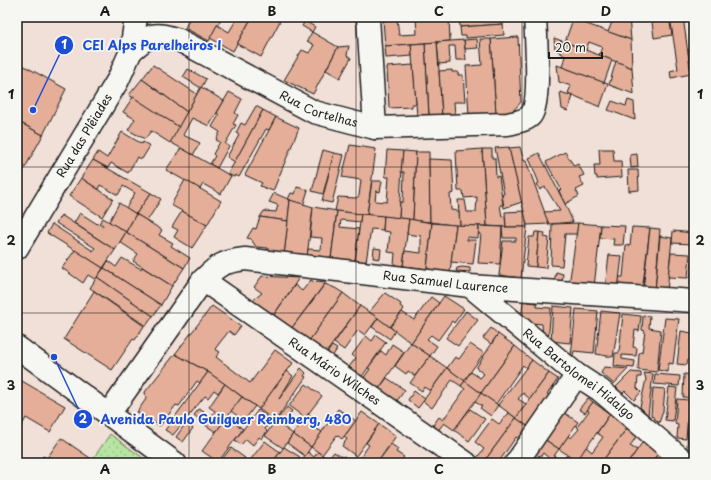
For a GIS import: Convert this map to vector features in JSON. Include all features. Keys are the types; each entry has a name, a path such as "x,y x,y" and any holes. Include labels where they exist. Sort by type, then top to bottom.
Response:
{"street":[{"name":"Rua das Plêiades","path":"17,248 118,80 131,50 136,17"},
{"path":"368,17 375,128"},
{"name":"Rua Cortelhas","path":"131,50 146,37 161,35 179,40 314,112 375,128 508,124 524,119 530,115 535,101 535,17"},
{"name":"Rua Samuel Laurence","path":"109,414 204,280 217,266 229,262 245,259 470,286 694,302"},
{"name":"Rua Mário Wilches","path":"204,280 466,463"},
{"name":"Rua Bartolomei Hidalgo","path":"470,286 577,375 600,390 686,463"},
{"path":"20,350 175,463"},
{"path":"516,463 577,375"}],"green space":[{"path":"110,434 150,463 90,463"}],"building":[{"path":"190,17 222,17 209,41 185,28"},
{"path":"238,17 252,17 233,51 210,38 217,25 229,32"},
{"path":"252,17 273,17 280,21 261,57 237,44"},
{"path":"301,17 345,17 344,20"},
{"path":"383,17 394,17 394,19 383,20"},
{"path":"416,17 449,17 450,41 385,46 383,20 397,19 399,35 417,34"},
{"path":"459,17 503,17 503,24 460,27"},
{"path":"614,17 629,17 631,40 608,32"},
{"path":"662,17 669,17 672,35 654,38 652,22 662,20"},
{"path":"670,17 683,17 691,74 671,78 670,71 678,69"},
{"path":"573,19 631,40 632,68 599,55 602,47 589,42 586,50 565,42"},
{"path":"305,21 315,27 312,32 302,26"},
{"path":"694,23 694,37 692,37 690,25"},
{"path":"503,24 504,35 466,38 466,36 461,36 460,27"},
{"path":"312,32 338,47 313,94 284,80 302,50 309,53 314,45 307,41"},
{"path":"518,37 521,102 512,112 496,114 491,39"},
{"path":"554,38 612,60 604,83 562,67 565,56 555,49"},
{"path":"477,39 478,48 465,49 464,40"},
{"path":"480,39 491,39 496,114 469,115 466,66 482,65"},
{"path":"464,40 466,60 456,60 455,46 449,46 450,63 439,64 437,42"},
{"path":"437,42 442,115 429,116 425,43"},
{"path":"425,43 429,116 417,116 411,44"},
{"path":"411,44 412,56 386,58 385,46"},
{"path":"349,46 347,55 351,58 340,78 326,70 338,47"},
{"path":"694,49 694,71 691,72 688,50"},
{"path":"616,61 632,68 634,94 609,85"},
{"path":"17,62 66,89 43,135 17,121"},
{"path":"153,65 197,94 187,112 142,79"},
{"path":"413,65 416,104 412,104 412,107 389,108 387,67"},
{"path":"557,65 608,84 600,107 568,93 571,86 559,82"},
{"path":"188,69 206,79 201,88 183,77"},
{"path":"452,70 452,72 458,72 458,75 463,75 465,102 454,102 455,115 442,115 439,71"},
{"path":"694,77 694,93 692,78"},
{"path":"142,79 187,112 179,127 129,95"},
{"path":"201,87 224,101 209,126 192,118 183,135 200,143 193,155 170,142"},
{"path":"229,92 242,99 235,113 238,115 233,124 236,125 225,144 229,146 217,168 210,164 215,156 213,154 220,142 216,140 220,132 212,127 219,115 217,113"},
{"path":"560,92 573,96 568,111 562,109"},
{"path":"133,97 179,127 170,143 151,131 145,139 128,130 135,119 123,112"},
{"path":"628,100 634,102 635,120 608,110 612,101 626,106"},
{"path":"256,106 263,110 235,162 227,157 239,135 236,133 241,123 245,125"},
{"path":"263,110 276,117 269,130 266,129 239,177 235,175 234,177 228,174"},
{"path":"276,117 299,128 273,191 260,186 262,183 245,175"},
{"path":"17,121 43,135 21,175 18,173 17,175"},
{"path":"122,132 142,144 143,142 150,146 142,159 137,157 128,173 111,163 108,168 93,160 98,152 107,158"},
{"path":"350,145 376,149 367,215 335,211 338,197 356,198 359,196 361,180 342,177"},
{"path":"509,147 522,202 504,208 502,194 504,194 495,148"},
{"path":"520,147 549,224 527,225 509,148"},
{"path":"181,148 231,176 221,194 203,184 200,189 166,170"},
{"path":"482,149 492,149 492,158 495,158 496,177 499,176 503,205 500,205 502,217 505,216 506,227 487,226"},
{"path":"482,149 487,226 460,226 458,200 465,200 467,212 476,212 477,197 464,198 463,191 458,191 456,151"},
{"path":"599,149 613,149 614,161 621,161 622,177 597,179 597,176 595,176 594,165 600,165"},
{"path":"323,150 334,153 323,194 312,191"},
{"path":"387,150 403,151 399,218 367,215 372,181 382,181 380,192 376,191 375,201 387,202 389,177 385,177"},
{"path":"403,151 416,152 413,220 399,218 400,202 403,202 404,172 401,172"},
{"path":"416,152 429,152 430,222 413,220"},
{"path":"565,152 574,166 578,164 584,175 579,177 584,186 576,190 579,196 565,204 559,191 561,189 546,162"},
{"path":"334,153 344,155 332,203 322,201"},
{"path":"539,153 573,222 549,224 544,212 560,211 545,187 540,190 537,184 539,183 529,158"},
{"path":"637,154 638,167 631,168 630,155"},
{"path":"429,159 452,160 454,193 450,194 451,210 459,211 460,226 430,222"},
{"path":"93,160 151,193 136,214 126,208 135,193 123,186 118,195 100,185 98,189 81,178"},
{"path":"628,170 638,170 639,190 629,191"},
{"path":"81,178 113,199 102,217 69,196"},
{"path":"185,180 221,201 207,225 171,205"},
{"path":"297,187 308,190 303,206 288,199 291,193 295,194"},
{"path":"151,193 161,199 147,221 136,214"},
{"path":"274,193 290,200 288,221 260,217 264,211 276,212 278,205 269,202"},
{"path":"290,200 313,207 307,257 284,255"},
{"path":"119,203 136,214 126,232 109,222"},
{"path":"313,207 337,211 331,259 307,257 308,249 321,250 322,238 310,237"},
{"path":"182,211 207,225 192,248 174,237 178,230 172,227"},
{"path":"337,211 361,214 360,222 341,220 340,227 359,229 355,261 331,259"},
{"path":"524,211 527,227 506,227 505,212"},
{"path":"80,213 102,227 103,225 99,223 103,218 126,232 115,250 74,223"},
{"path":"136,214 162,230 159,235 173,243 171,246 190,258 184,268 126,232"},
{"path":"361,214 384,216 383,230 371,229 366,262 355,261"},
{"path":"61,215 115,250 103,268 47,233 52,224 93,251 95,248 56,223"},
{"path":"384,216 409,219 403,266 394,265 395,253 388,252 390,232 383,231"},
{"path":"260,217 288,221 284,255 267,253 268,248 256,247 251,239 247,238 253,228 256,229"},
{"path":"409,219 432,223 427,269 403,266 405,251 421,253 421,236 407,234"},
{"path":"432,223 456,225 450,272 427,269"},
{"path":"578,223 577,234 565,234 562,266 551,265 552,224"},
{"path":"578,223 601,225 594,287 569,285"},
{"path":"456,225 479,226 478,238 467,237 467,240 476,240 473,264 451,262"},
{"path":"601,225 625,226 623,245 613,245 614,239 600,238"},
{"path":"479,226 502,227 500,264 478,263 481,234 479,234"},
{"path":"502,227 527,227 521,278 499,275 503,241 516,241 516,238 503,238"},
{"path":"632,227 650,228 642,292 618,289 619,277 623,277 626,245 630,246"},
{"path":"650,228 660,229 655,291 643,290"},
{"path":"673,231 694,233 693,244 672,243"},
{"path":"126,232 184,268 172,286 133,261 138,254 120,242"},
{"path":"535,232 539,232 536,267 526,266 529,237 534,237"},
{"path":"539,232 545,233 544,237 549,238 546,268 536,267"},
{"path":"694,234 694,287 690,286"},
{"path":"660,236 672,238 667,292 655,291"},
{"path":"374,248 381,249 380,259 373,258"},
{"path":"75,250 103,268 96,280 88,275 83,283 62,268"},
{"path":"671,253 690,254 688,278 668,277"},
{"path":"609,255 622,256 618,289 605,288"},
{"path":"122,258 141,269 142,267 172,286 161,305 104,268 108,261 116,267"},
{"path":"104,268 161,305 153,316 97,277"},
{"path":"457,268 470,268 470,272 456,271"},
{"path":"556,272 563,274 562,283 554,282"},
{"path":"262,276 299,278 273,316 252,301 262,293 254,287"},
{"path":"97,277 153,316 146,326 90,288"},
{"path":"311,280 315,283 317,281 326,282 291,329 273,316 295,285 302,291"},
{"path":"325,284 343,293 309,341 291,329"},
{"path":"94,291 144,326 135,340 133,339 112,370 64,339"},
{"path":"343,293 360,306 326,353 309,341"},
{"path":"385,293 401,304 400,306 404,309 390,327 369,312"},
{"path":"444,296 464,309 454,323 452,321 438,340 431,335 427,339 437,346 430,356 411,343"},
{"path":"431,297 439,303 411,343 390,327 402,312 414,320"},
{"path":"523,301 537,303 537,307 551,308 548,341 543,338 542,324 521,322"},
{"path":"212,306 241,326 234,335 229,331 215,349 220,352 216,357 250,383 275,350 293,363 259,409 208,372 175,354"},
{"path":"360,306 378,318 365,335 358,330 344,350 334,343"},
{"path":"553,306 573,308 570,343 551,341"},
{"path":"576,309 598,311 594,353 574,351 573,357 571,356"},
{"path":"466,311 478,320 458,346 446,338"},
{"path":"601,311 620,313 613,357 596,354"},
{"path":"623,314 641,316 639,331 635,330 633,347 637,348 636,356 622,355 622,359 635,361 634,368 614,366 615,353 619,353"},
{"path":"643,315 650,316 649,328 661,330 657,372 638,370 639,353 642,352 645,331 642,330"},
{"path":"378,318 395,331 390,339 372,327"},
{"path":"665,318 679,319 673,364 669,363 668,372 658,370"},
{"path":"491,328 498,334 491,344 483,338"},
{"path":"681,331 692,333 691,348 694,348 693,361 688,360 687,365 677,364"},
{"path":"498,334 515,346 481,393 464,381 471,372 480,378 484,374 476,368"},
{"path":"376,335 386,342 361,378 348,368 356,358 352,355 366,336 372,341"},
{"path":"411,343 430,356 415,376 408,371 406,374 395,366"},
{"path":"392,344 404,352 378,390 363,379 370,369 368,368 381,351 386,355"},
{"path":"470,344 484,353 464,381 447,368 455,357 459,359"},
{"path":"332,346 337,349 332,357 327,353"},
{"path":"515,346 532,360 526,368 523,365 496,404 481,393"},
{"path":"175,354 208,372 200,383 197,381 179,406 176,405 160,426 137,412 146,399 145,392"},
{"path":"430,356 447,368 430,391 424,387 422,391 410,383"},
{"path":"532,360 549,373 530,399 523,393 518,399 526,404 516,418 498,405"},
{"path":"604,367 628,369 614,384 601,373"},
{"path":"301,368 306,373 304,376 306,377 275,421 259,409 287,371 293,376 279,399"},
{"path":"447,368 465,381 461,386 452,380 432,408 423,401"},
{"path":"208,372 225,384 218,393 214,390 208,398 205,396 173,435 165,430"},
{"path":"631,372 641,373 641,377 638,377 637,388 641,392 634,400 625,391 622,394 616,387"},
{"path":"549,373 558,379 547,394 555,400 534,431 516,418"},
{"path":"644,373 653,374 648,415 640,407 646,379"},
{"path":"655,374 680,376 679,386 654,384"},
{"path":"684,374 694,375 694,398 683,397"},
{"path":"387,378 405,390 396,402 378,390"},
{"path":"22,381 65,406 50,432 26,418 17,434 17,389"},
{"path":"465,381 481,393 454,430 444,423 436,433 431,428 439,417 443,420 465,389 461,386"},
{"path":"225,384 242,397 216,432 205,425 215,411 209,407"},
{"path":"306,384 322,396 305,418 289,406"},
{"path":"669,387 677,388 673,421 665,420"},
{"path":"653,388 665,389 663,411 659,423 651,415"},
{"path":"414,391 425,399 418,408 408,400"},
{"path":"481,393 498,405 491,416 480,408 482,406 475,402"},
{"path":"242,397 255,406 244,421 231,411"},
{"path":"588,398 593,402 585,413 579,409"},
{"path":"677,399 689,400 686,439 677,438 678,425 675,424"},
{"path":"691,401 694,401 694,423 690,422"},
{"path":"593,402 610,414 577,461 559,449 568,436 571,438 579,429 577,427 589,411 587,410"},
{"path":"287,407 292,411 282,425 276,421"},
{"path":"199,409 204,412 199,419 194,415"},
{"path":"338,409 356,421 342,439 337,435 322,455 311,447"},
{"path":"470,409 485,419 469,441 454,430"},
{"path":"258,410 271,420 265,429 267,431 262,439 259,437 253,445 246,439 241,445 235,440"},
{"path":"560,410 578,422 559,449 541,437"},
{"path":"362,412 379,424 356,456 342,446 347,439 344,437"},
{"path":"509,413 516,418 483,463 475,460 484,449 475,442 492,419 499,424"},
{"path":"308,414 318,422 314,427 322,432 311,447 293,434"},
{"path":"610,414 628,427 601,463 580,463 577,461 586,447 592,452 603,437 597,433"},
{"path":"227,417 243,429 218,462 202,451"},
{"path":"516,418 534,431 522,441 516,437 498,463 483,463"},
{"path":"275,421 293,434 283,448 265,436"},
{"path":"186,423 193,428 183,442 176,437"},
{"path":"379,424 396,436 377,463 366,463 360,458 369,445 366,443"},
{"path":"688,425 694,426 694,454 687,448"},
{"path":"628,427 638,434 630,446 637,450 628,463 601,463"},
{"path":"293,434 311,447 305,456 287,443"},
{"path":"541,437 559,449 551,460 543,453 540,457 539,455 537,458 544,463 526,463 532,455 534,456 536,453 532,450"},
{"path":"61,438 93,460 92,463 38,463 43,456 47,458"},
{"path":"644,440 658,454 650,463 628,463"},
{"path":"265,441 280,452 272,463 248,463"},
{"path":"391,444 398,449 396,452 404,457 399,463 377,463"},
{"path":"284,447 300,457 295,463 272,463"},
{"path":"231,448 245,458 241,463 219,463"},
{"path":"308,452 314,457 318,452 328,459 325,463 299,463"},
{"path":"334,452 342,457 344,456 352,462 333,463 328,459"},
{"path":"567,454 577,461 575,463 549,463 554,456 563,462"},
{"path":"658,454 667,463 651,463"},
{"path":"328,459 333,463 325,463"}],"place":[{"name":"CEI Alps Parelheiros I","path":"33,110"},
{"name":"Avenida Paulo Guilguer Reimberg, 480","path":"54,357"}]}
